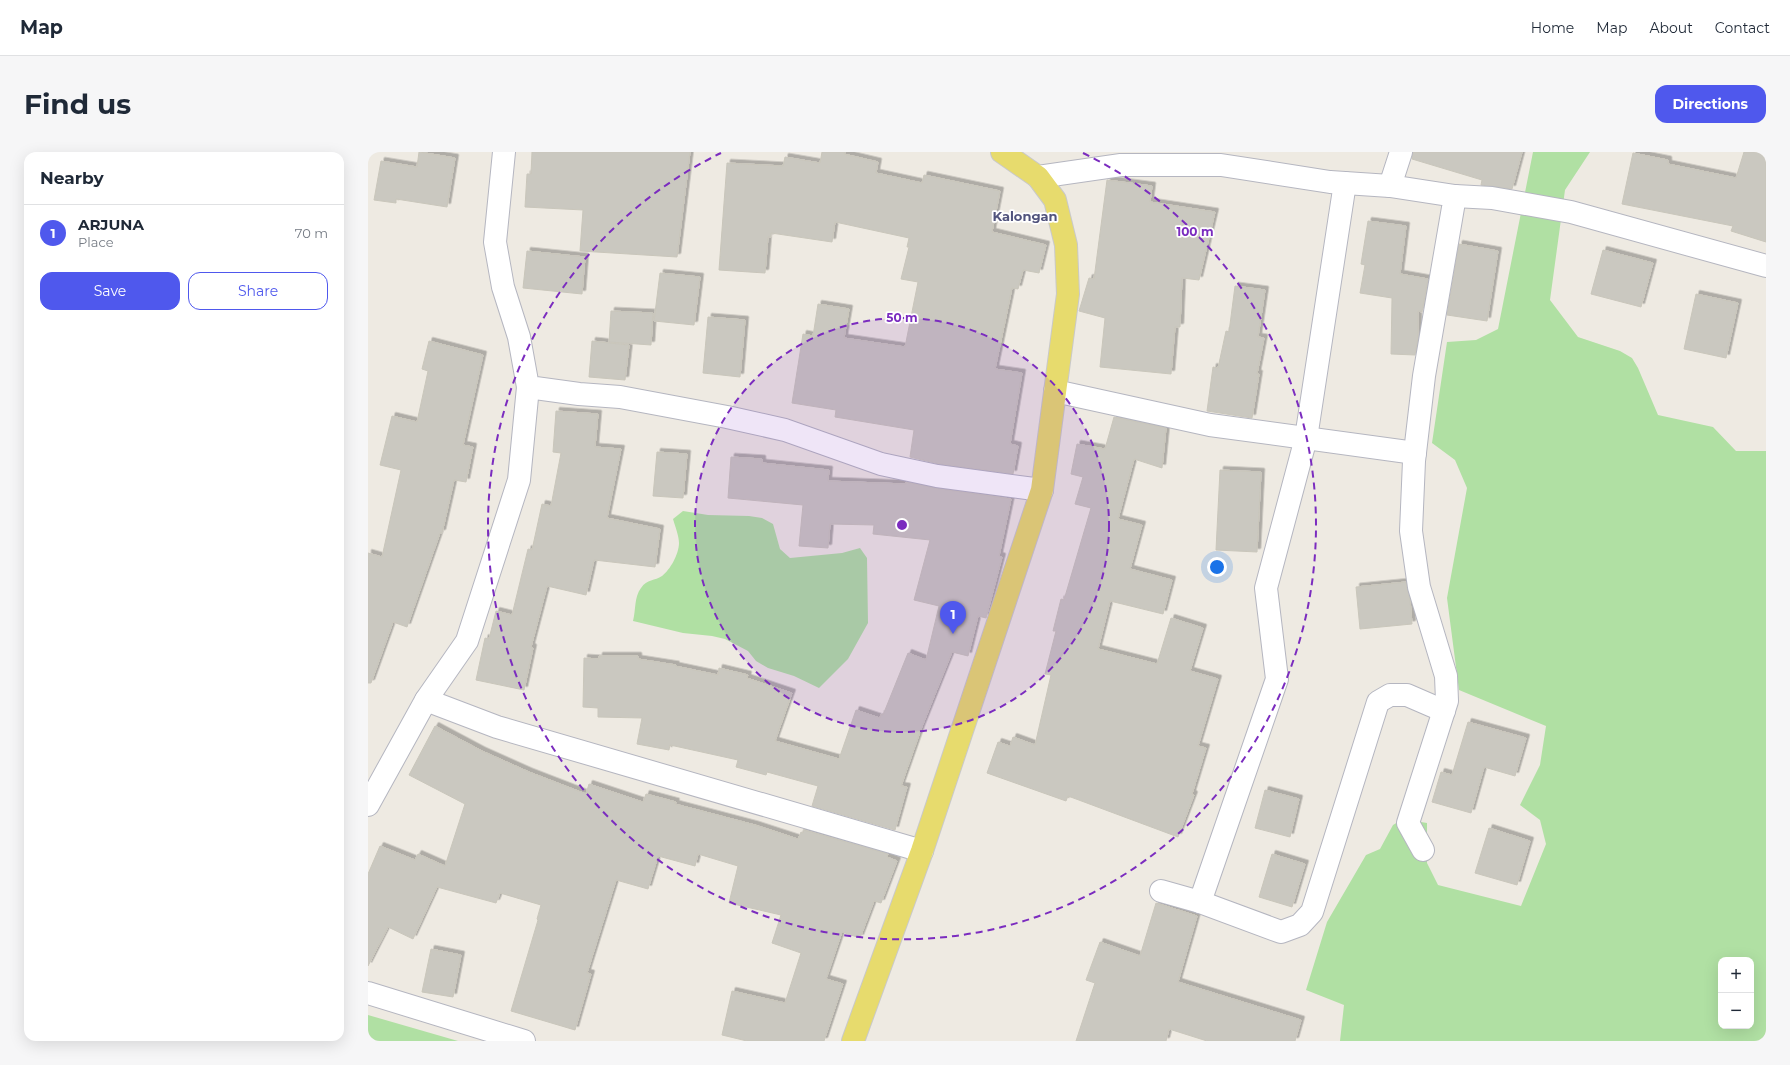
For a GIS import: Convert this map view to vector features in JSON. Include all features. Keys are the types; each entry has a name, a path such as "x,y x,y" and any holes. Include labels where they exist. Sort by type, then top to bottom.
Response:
{"main road":[{"path":"853,1041 922,851 1042,490 1068,294 1066,245 1055,200 1038,177 1002,152"}],"street":[{"path":"368,805 426,700 467,641 520,480 528,387 520,337 503,287 495,242 504,152"},
{"path":"1390,186 1401,152"},
{"path":"1038,177 1121,165 1221,165 1345,183 1390,186 1455,196 1492,198 1571,212 1766,266"},
{"path":"1200,902 1277,679 1266,588 1306,438 1345,183"},
{"path":"1423,850 1408,823 1447,701 1446,676 1418,587 1411,532 1415,453 1424,376 1455,196"},
{"path":"528,387 579,394 620,397 728,417 785,430 881,464 937,476 1042,490"},
{"path":"1055,391 1210,425 1415,453"},
{"path":"1161,891 1200,902 1280,932 1300,925 1312,912 1378,702 1390,695 1407,695 1444,711"},
{"path":"426,700 497,727 922,851"},
{"path":"368,993 524,1041"}],"green space":[{"path":"1533,152 1590,152 1565,190 1550,300 1578,337 1620,351 1632,358 1638,368 1658,415 1713,427 1736,451 1766,451 1766,1041 1340,1041 1344,1005 1306,990 1327,922 1366,855 1380,849 1393,825 1403,819 1427,823 1427,863 1438,885 1521,906 1546,844 1540,820 1520,805 1540,765 1546,726 1459,690 1447,598 1467,488 1455,460 1432,443 1447,342 1476,340 1498,329"},
{"path":"683,511 708,515 749,516 762,518 773,524 780,549 790,558 842,553 860,548 867,558 868,623 848,659 819,688 794,676 768,668 756,661 748,651 725,639 683,633 633,621 636,599 643,585 662,576 671,566 676,557 679,547 679,540 673,519"},
{"path":"368,1015 458,1041 368,1041"}],"building":[{"path":"419,152 455,158 447,207 396,199 396,203 374,200 381,161 417,167"},
{"path":"532,152 690,152 677,257 580,251 583,210 525,207 527,174 531,174"},
{"path":"822,152 845,152 844,154 878,162 876,173 922,183 924,175 1000,191 992,232 1046,245 1039,273 1023,270 1018,289 1012,288 995,369 1022,373 1010,444 1018,446 1013,474 939,464 910,457 914,430 835,417 836,410 792,403 803,334 813,336 818,304 849,309 844,338 905,347 918,282 901,279 909,247 907,247 909,238 835,222 832,242 771,233 771,237 768,237 765,273 719,270 727,163 783,166 785,157 820,163"},
{"path":"1413,152 1522,152 1512,189 1481,185 1482,180 1412,159"},
{"path":"1744,152 1766,152 1766,242 1731,231 1733,226 1622,204 1633,153 1668,160 1668,164 1736,178"},
{"path":"1107,180 1152,186 1150,202 1215,212 1199,280 1182,278 1180,327 1175,327 1171,374 1100,367 1105,318 1079,311 1089,278 1094,279"},
{"path":"1368,221 1406,226 1400,274 1428,279 1422,312 1418,311 1418,338 1415,355 1391,354 1392,298 1360,293 1365,265 1361,264"},
{"path":"1459,244 1498,251 1487,321 1447,315"},
{"path":"1603,250 1653,263 1641,307 1591,294"},
{"path":"527,251 585,257 582,294 523,288"},
{"path":"660,273 700,277 694,325 654,321"},
{"path":"1235,286 1265,290 1258,337 1264,338 1257,374 1259,374 1252,418 1207,411 1213,367 1218,368 1226,331 1229,332"},
{"path":"1696,294 1738,303 1726,358 1684,349"},
{"path":"611,311 653,313 651,345 609,342"},
{"path":"708,317 745,320 740,377 703,373"},
{"path":"429,341 483,355 463,445 473,447 466,482 454,480 442,533 440,533 407,627 393,622 371,683 368,683 368,553 382,557 401,470 380,465 392,416 417,422 428,371 422,369"},
{"path":"592,341 629,345 625,380 589,377"},
{"path":"556,411 598,414 595,447 621,449 607,518 660,529 655,567 594,560 586,595 547,586 531,647 533,648 524,690 476,680 485,638 489,639 496,611 512,615 528,549 532,550 542,504 551,506 561,453 553,452"},
{"path":"1114,417 1166,428 1162,468 1134,459 1118,519 1142,525 1130,569 1172,580 1163,614 1110,601 1098,649 1157,664 1171,618 1203,628 1190,671 1218,679 1198,746 1206,748 1192,794 1194,795 1178,837 1068,796 1066,801 987,773 998,742 1010,746 1013,737 1035,745 1051,675 1045,674 1056,631 1053,631 1061,599 1064,600 1091,508 1075,504 1083,477 1071,474 1077,444 1105,449"},
{"path":"657,452 687,454 683,498 653,496"},
{"path":"731,457 762,459 762,463 829,470 828,481 906,484 906,482 935,488 1011,499 999,556 1002,557 986,618 978,616 968,656 952,652 921,729 901,786 907,787 895,830 812,806 818,786 767,772 766,775 736,767 738,760 670,745 669,750 637,744 642,718 598,717 598,708 583,707 584,658 599,659 599,656 638,656 638,659 676,665 675,666 718,675 719,668 748,675 747,678 792,693 775,741 839,759 856,710 880,718 881,714 883,715 908,653 926,660 939,606 914,600 930,540 873,534 874,525 830,524 828,548 799,546 803,505 728,498"},
{"path":"1220,470 1261,472 1257,552 1216,550"},
{"path":"1406,582 1410,599 1412,624 1360,629 1356,587"},
{"path":"1468,722 1526,738 1515,776 1484,767 1471,813 1432,802 1441,772 1452,775"},
{"path":"435,726 482,751 529,772 586,794 589,784 643,802 646,794 676,802 675,804 755,825 798,839 801,832 803,833 804,830 888,854 887,857 897,861 881,903 874,901 860,938 842,932 826,979 843,984 824,1041 747,1041 722,1035 732,991 785,1003 801,953 772,943 781,915 729,903 738,866 698,854 695,866 658,856 648,889 616,880 587,973 591,974 575,1030 511,1011 541,905 500,893 496,903 437,887 413,939 388,927 368,966 368,874 380,846 415,860 418,854 445,866 465,804 409,775"},
{"path":"1265,790 1299,799 1290,837 1255,828"},
{"path":"1489,828 1530,841 1517,885 1475,873"},
{"path":"1272,854 1305,864 1292,907 1259,897"},
{"path":"1156,903 1197,916 1178,982 1301,1020 1295,1041 1207,1041 1169,1029 1166,1041 1076,1041 1095,983 1086,980 1100,942 1140,956"},
{"path":"431,949 461,955 453,997 422,992"}],"place":[{"name":"ARJUNA","path":"953,634"}],"district":[{"name":"Kalongan","path":"1025,216"}]}
